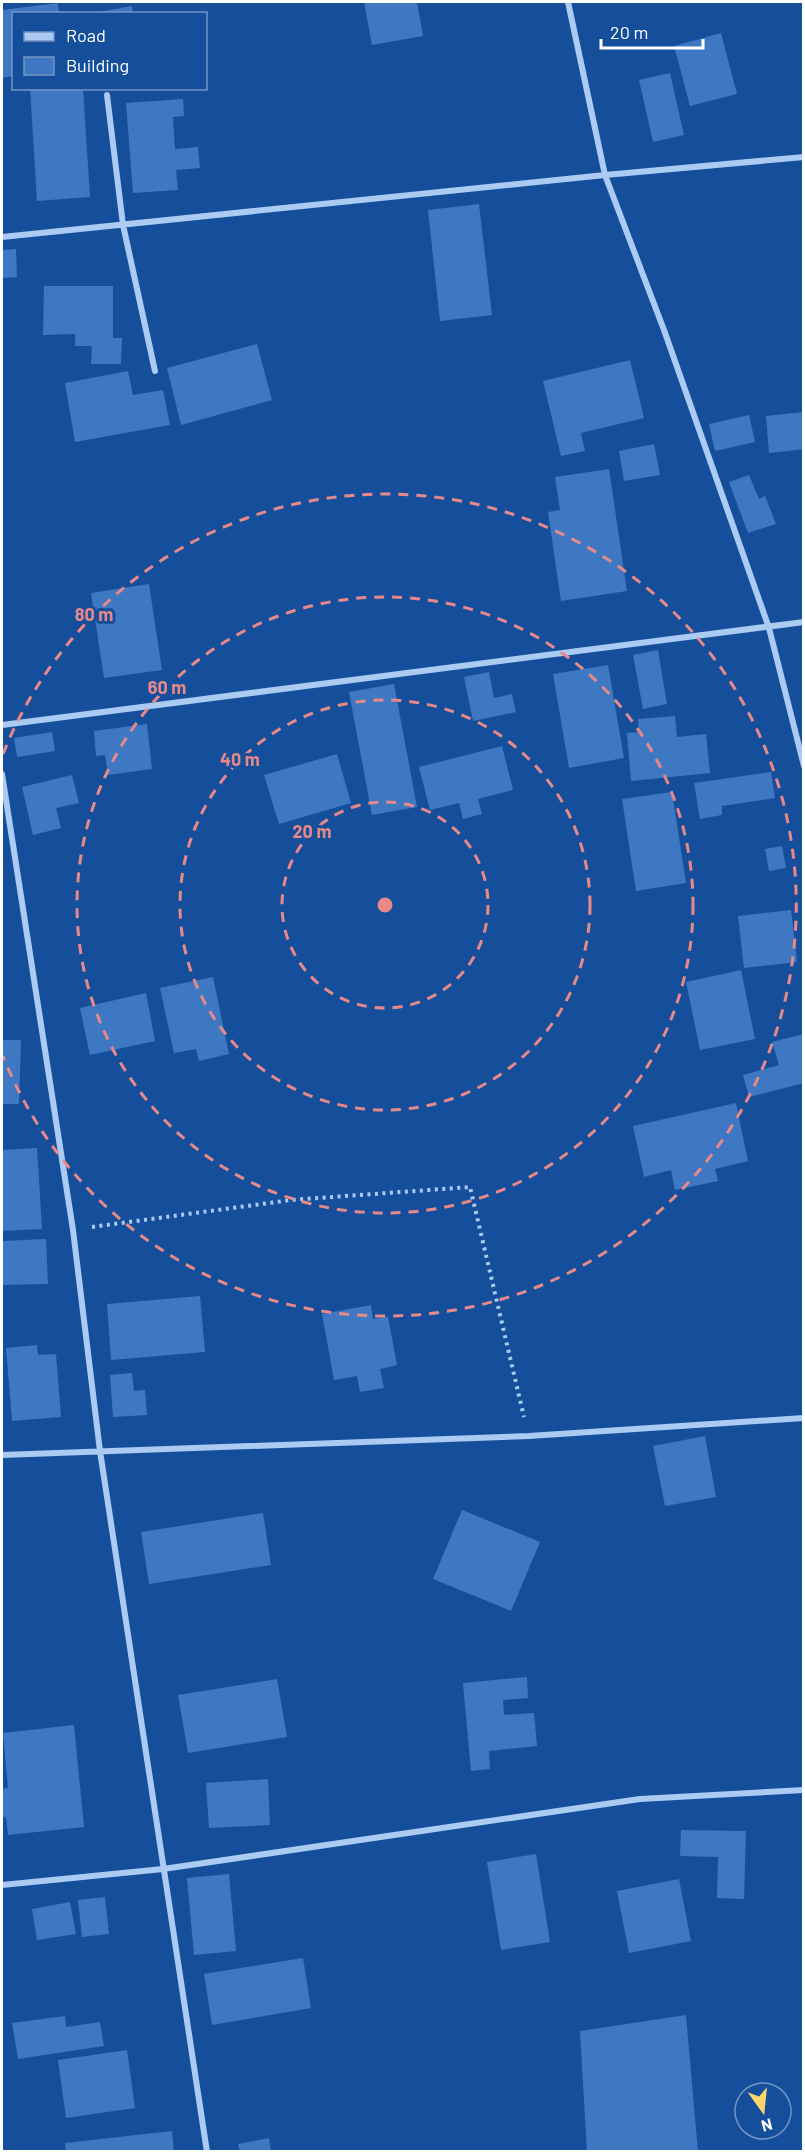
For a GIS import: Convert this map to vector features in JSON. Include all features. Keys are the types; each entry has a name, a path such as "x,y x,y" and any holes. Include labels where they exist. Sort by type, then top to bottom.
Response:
{"street":[{"path":"568,2 605,175 664,330 769,628 804,766"},
{"path":"107,95 123,225 155,371"},
{"path":"2,237 605,175 804,157"},
{"path":"2,725 804,622"},
{"path":"2,774 73,1230 100,1451 207,2151"},
{"path":"2,1455 529,1436 804,1418"},
{"path":"2,1885 163,1869 640,1799 804,1790"}],"path":[{"path":"73,1230 291,1200 470,1187 529,1436"}],"building":[{"path":"364,2 417,2 423,36 372,45"},
{"path":"58,3 59,12 12,12 12,76 2,78 2,10"},
{"path":"132,6 133,12 99,12"},
{"path":"721,33 737,94 690,106 674,46"},
{"path":"670,73 684,135 653,142 639,80"},
{"path":"30,90 83,90 90,197 37,201"},
{"path":"183,99 184,116 173,117 175,149 198,147 200,168 176,170 178,190 133,193 126,103"},
{"path":"479,204 492,315 440,321 428,210"},
{"path":"16,249 17,277 2,278 2,250"},
{"path":"44,286 113,286 113,338 122,338 121,364 91,364 92,346 75,346 75,334 43,335"},
{"path":"257,344 272,400 181,425 167,368"},
{"path":"630,360 644,418 581,433 585,451 561,456 543,381"},
{"path":"128,371 133,395 163,390 170,425 75,442 65,383"},
{"path":"804,412 804,449 769,453 766,416"},
{"path":"749,415 755,442 715,451 709,424"},
{"path":"654,444 660,475 624,481 619,451"},
{"path":"609,469 627,591 561,601 548,512 560,510 555,477"},
{"path":"749,475 759,499 765,496 776,524 748,533 729,482"},
{"path":"149,584 162,670 104,678 91,593"},
{"path":"658,650 667,704 643,709 633,655"},
{"path":"608,665 624,758 569,768 553,674"},
{"path":"489,672 494,698 512,694 516,712 473,721 464,677"},
{"path":"394,684 417,807 372,815 349,692"},
{"path":"675,716 677,737 706,734 710,773 631,781 627,733 639,732 638,719"},
{"path":"147,724 152,769 108,775 105,755 96,756 94,731"},
{"path":"52,732 55,751 17,757 14,738"},
{"path":"502,746 513,790 478,799 482,814 463,819 459,803 430,810 419,767"},
{"path":"337,754 351,803 279,824 264,775"},
{"path":"771,772 775,798 722,806 722,815 700,819 694,783"},
{"path":"72,775 79,803 56,808 61,828 33,835 22,787"},
{"path":"672,792 686,883 636,891 622,799"},
{"path":"782,846 786,868 769,871 765,849"},
{"path":"791,910 797,962 744,968 738,916"},
{"path":"741,970 755,1039 700,1050 686,982"},
{"path":"213,977 229,1054 199,1061 196,1049 174,1053 160,988"},
{"path":"146,993 155,1041 90,1055 80,1008"},
{"path":"804,1034 804,1083 749,1097 743,1075 779,1065 772,1042"},
{"path":"2,1040 21,1040 19,1104 2,1104"},
{"path":"736,1103 748,1161 715,1169 718,1181 675,1190 671,1170 644,1177 633,1126"},
{"path":"37,1148 42,1229 2,1231 2,1150"},
{"path":"46,1239 48,1284 2,1285 2,1241"},
{"path":"200,1296 205,1352 111,1360 107,1304"},
{"path":"371,1305 373,1319 388,1317 397,1365 380,1369 384,1388 360,1392 357,1376 334,1380 322,1314"},
{"path":"37,1345 38,1355 56,1354 61,1417 12,1421 6,1348"},
{"path":"132,1373 134,1391 145,1390 147,1415 113,1417 110,1375"},
{"path":"705,1436 716,1497 665,1506 653,1446"},
{"path":"462,1510 540,1542 511,1611 433,1579"},
{"path":"263,1513 271,1565 149,1584 141,1532"},
{"path":"527,1677 528,1698 503,1700 504,1715 534,1713 537,1746 489,1751 490,1769 471,1771 463,1683"},
{"path":"277,1679 287,1737 188,1753 178,1695"},
{"path":"74,1725 84,1827 8,1835 6,1817 2,1818 2,1789 8,1788 3,1733"},
{"path":"268,1779 270,1825 209,1828 206,1783"},
{"path":"681,1830 746,1831 744,1899 717,1898 718,1857 680,1856"},
{"path":"536,1854 550,1942 501,1950 487,1862"},
{"path":"229,1874 236,1951 194,1955 187,1878"},
{"path":"679,1879 691,1941 629,1953 617,1891"},
{"path":"105,1897 109,1934 82,1937 78,1900"},
{"path":"70,1902 76,1934 37,1940 32,1909"},
{"path":"303,1958 311,2008 212,2025 204,1974"},
{"path":"686,2015 698,2152 587,2152 580,2031"},
{"path":"65,2016 66,2027 100,2022 104,2046 18,2059 12,2023"},
{"path":"127,2050 135,2108 66,2118 58,2060"},
{"path":"172,2131 174,2152 66,2152 65,2143"},
{"path":"269,2138 271,2152 240,2152 238,2144"}]}
